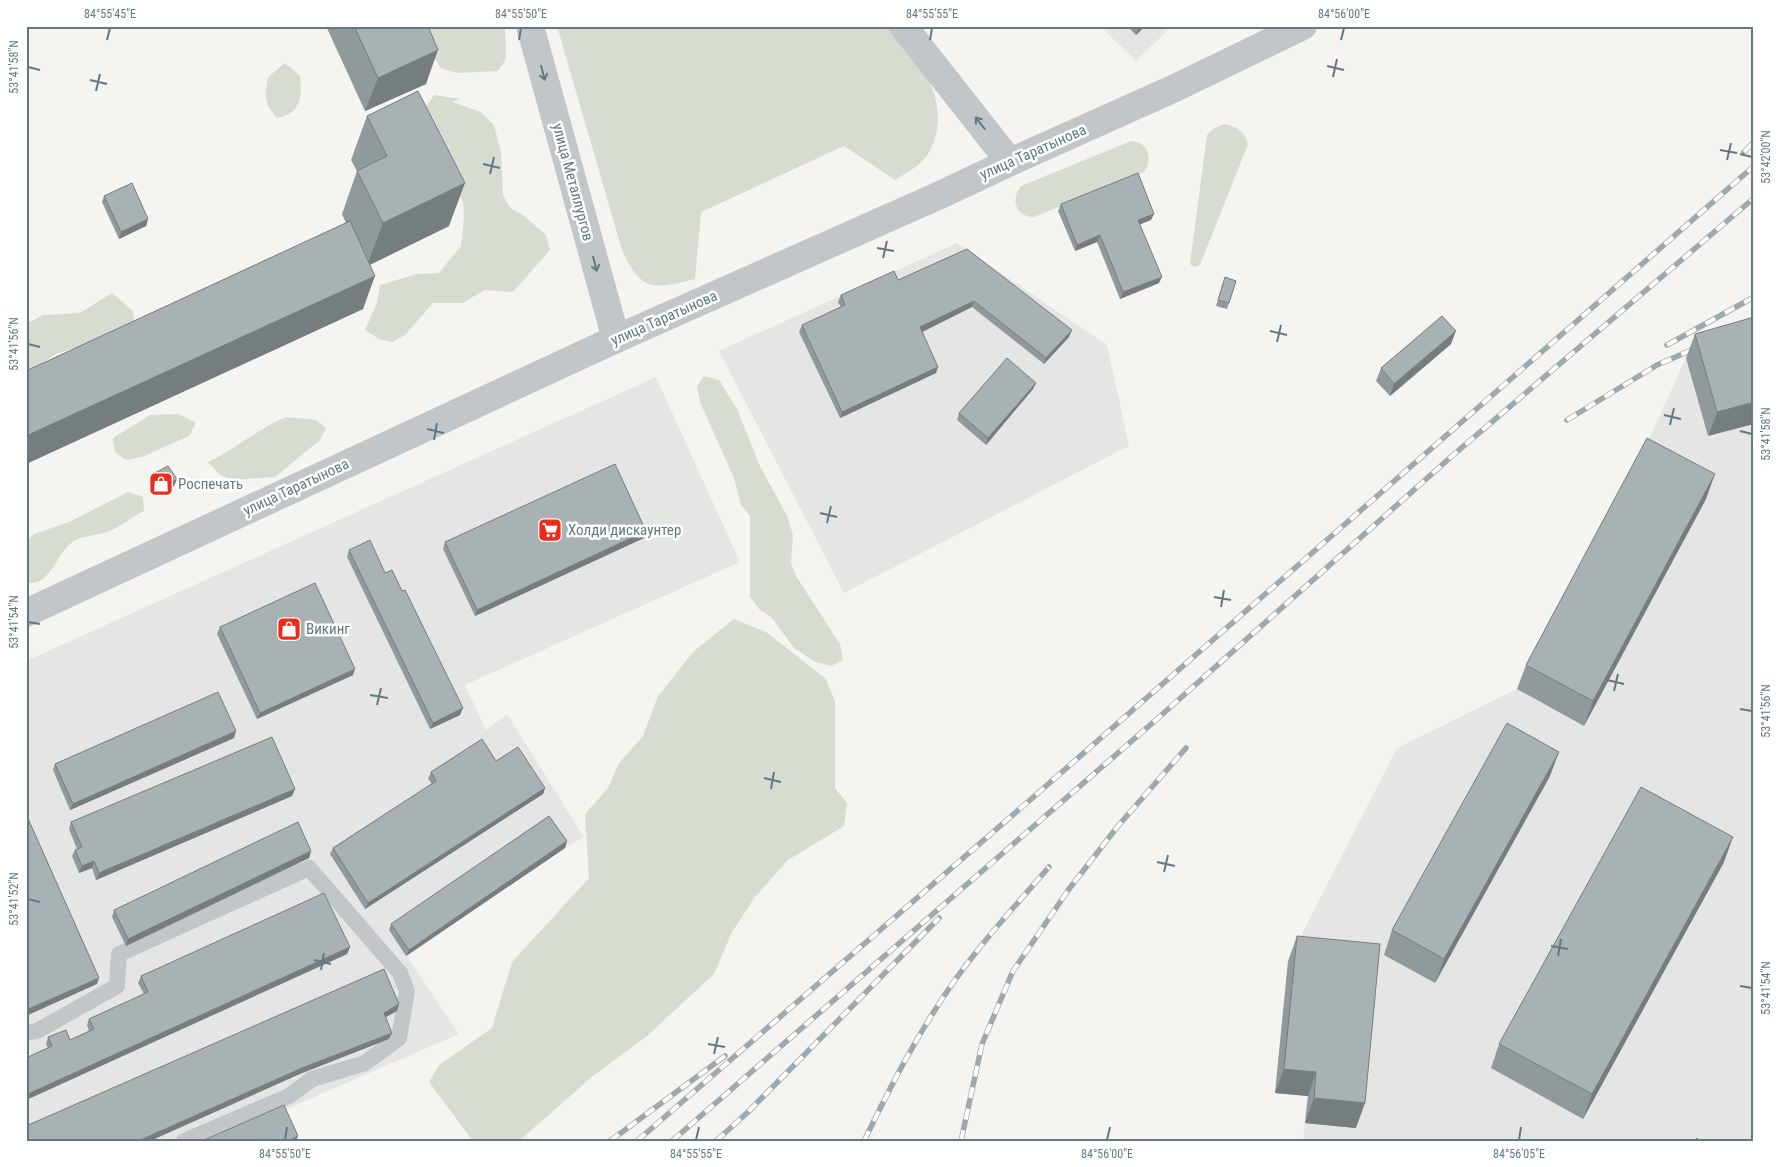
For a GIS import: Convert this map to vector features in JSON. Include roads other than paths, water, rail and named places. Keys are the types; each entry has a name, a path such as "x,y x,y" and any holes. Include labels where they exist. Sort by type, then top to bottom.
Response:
{"street":[{"name":"улица Металлургов","path":"530,26 616,339"},
{"path":"903,26 1010,162"},
{"name":"улица Таратынова","path":"26,613 616,339 1175,88 1274,42 1303,26"}],"lane":[{"path":"26,1034 117,986 119,954 310,868 400,973 407,992 399,1038 365,1063 312,1079 288,1096 184,1141"}],"railway":[{"path":"1744,152 1754,142"},
{"path":"637,1141 1030,800 1754,166"},
{"path":"672,1141 1157,719 1452,456 1754,198"},
{"path":"1667,345 1754,297"},
{"path":"1567,420 1657,365 1703,345"},
{"path":"961,1141 982,1044 1013,971 1069,889 1118,826 1186,748"},
{"path":"864,1141 906,1058 947,991 989,936 1049,867"},
{"path":"716,1141 748,1112 939,918"},
{"path":"610,1141 725,1056"}],"place":[{"name":"Роспечать","path":"161,484"},
{"name":"Холди дискаунтер","path":"550,530"},
{"name":"Викинг","path":"289,629"}]}
